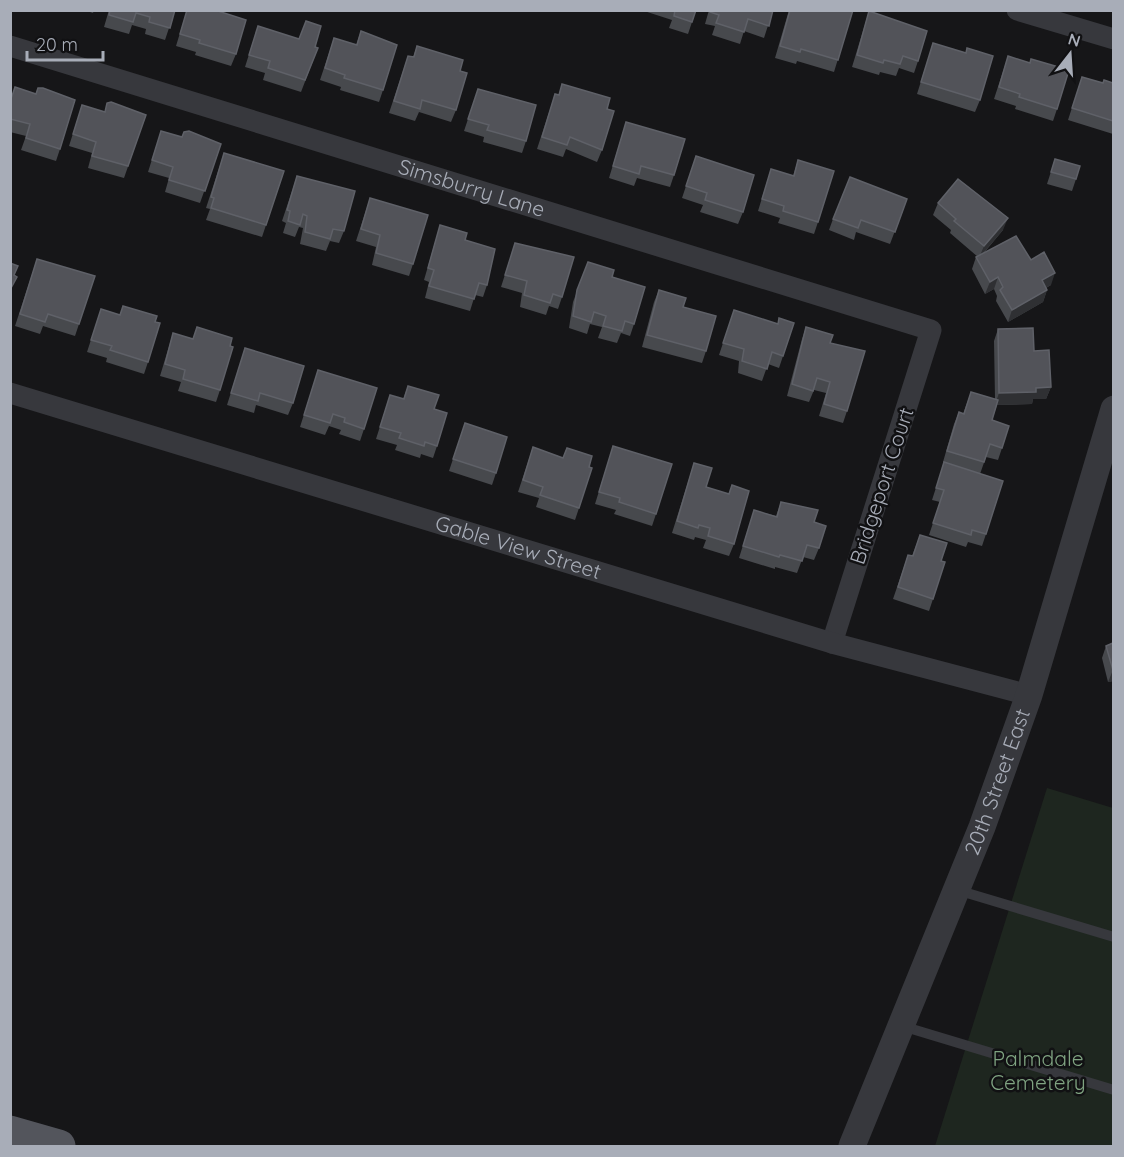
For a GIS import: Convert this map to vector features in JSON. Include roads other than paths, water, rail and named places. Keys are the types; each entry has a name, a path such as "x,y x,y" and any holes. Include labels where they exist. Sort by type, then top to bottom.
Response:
{"main road":[{"path":"10,1132 59,1146"}],"street":[{"path":"1017,10 1113,39"},
{"name":"Simsburry Lane","path":"10,46 932,330"},
{"name":"Bridgeport Court","path":"832,643 932,330"},
{"name":"Gable View Street","path":"10,393 832,643 1029,695"},
{"name":"20th Street East","path":"852,1146 957,890 1029,695 1113,409"}],"lane":[{"path":"957,890 1113,937"},
{"path":"902,1026 1113,1090"}],"park label":[{"name":"Palmdale Cemetery","path":"1038,1071"}]}
